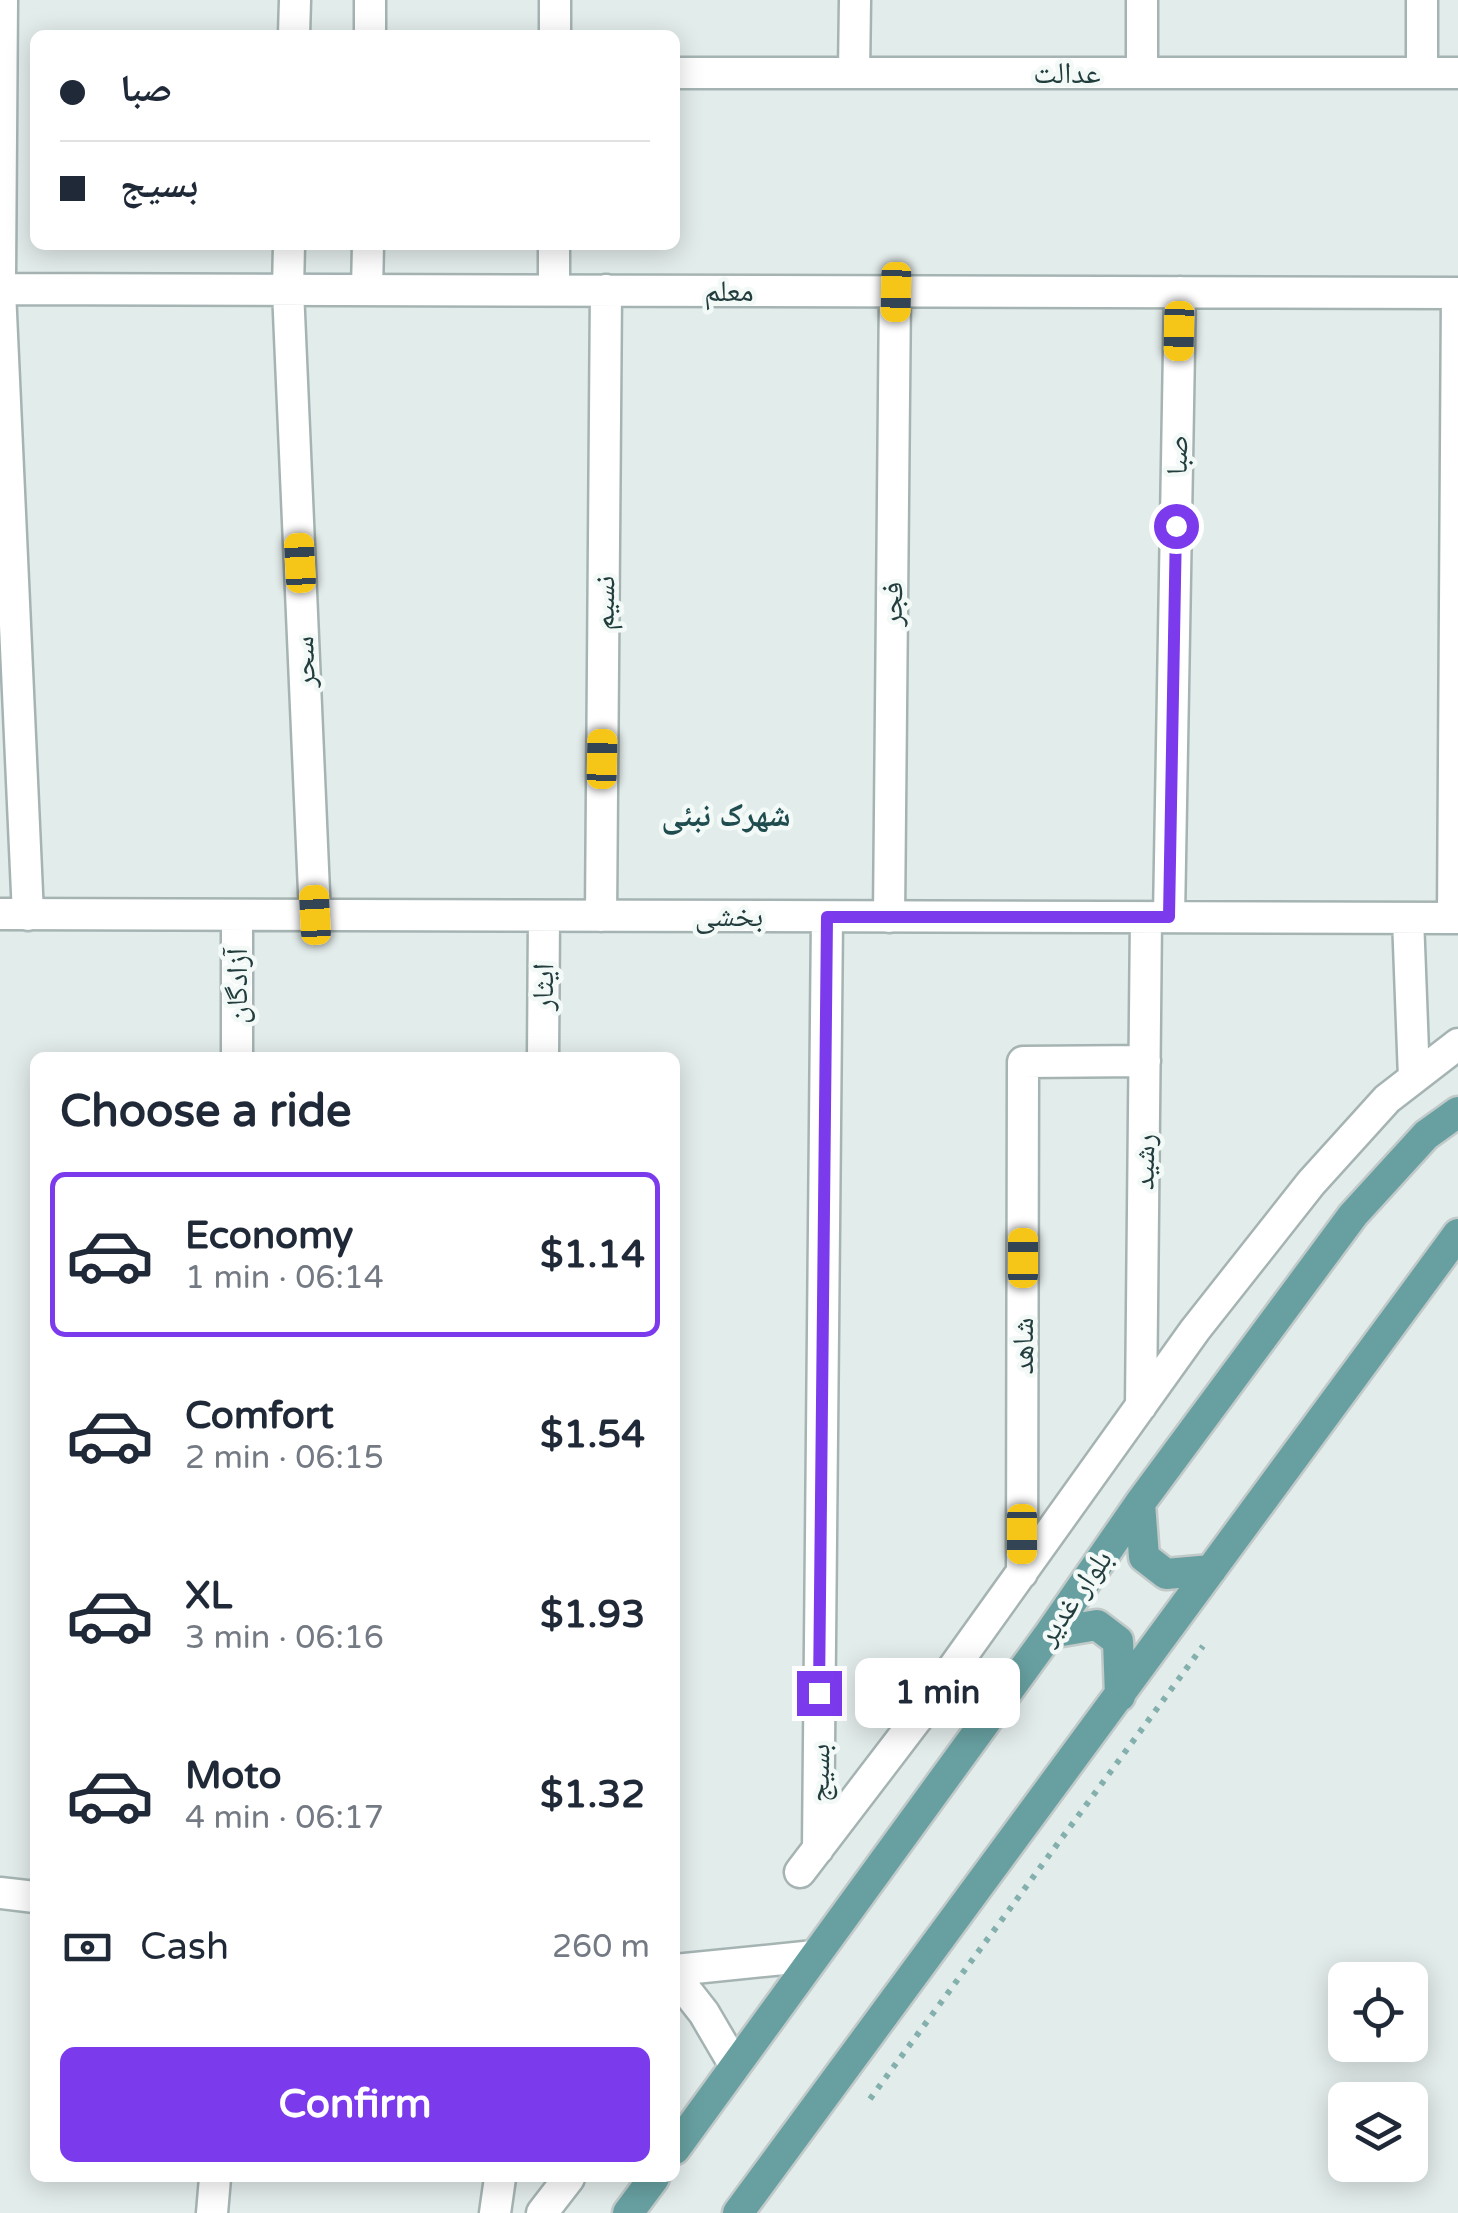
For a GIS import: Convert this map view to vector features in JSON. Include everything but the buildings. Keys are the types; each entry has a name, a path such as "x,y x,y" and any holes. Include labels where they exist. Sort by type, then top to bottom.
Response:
{"main road":[{"name":"بلوار غدیر","path":"680,2142 1352,1215 1426,1134 1458,1112"},
{"path":"738,2213 1458,1234"},
{"path":"1140,1503 1144,1557 1166,1574 1211,1570"},
{"path":"1050,1633 1097,1625 1118,1641 1120,1696"},
{"path":"628,2213 651,2182"}],"street":[{"path":"0,276 2,0"},
{"path":"294,30 295,0"},
{"path":"370,0 370,30"},
{"path":"554,30 555,0"},
{"path":"854,74 855,0"},
{"path":"1142,0 1142,74"},
{"path":"1422,0 1422,73"},
{"name":"عدالت","path":"680,73 1458,73"},
{"name":"سحر","path":"289,250 315,915"},
{"path":"368,250 368,290"},
{"path":"554,250 554,290"},
{"path":"0,290 14,914"},
{"name":"معلم","path":"0,290 1458,293"},
{"name":"نسیم","path":"601,916 606,290"},
{"name":"فجر","path":"889,917 896,292"},
{"name":"صبا","path":"1157,917 1180,292"},
{"path":"1455,918 1458,293"},
{"name":"بخشی","path":"14,914 1455,918"},
{"name":"آزادگان","path":"237,915 237,1052"},
{"name":"ایثار","path":"542,1052 544,916"},
{"name":"بسیج","path":"827,917 809,1860 1022,1573"},
{"name":"رشید","path":"1141,1406 1145,1061 1157,917"},
{"path":"1408,918 1414,1078"},
{"path":"1022,1573 1195,1330 1311,1183 1387,1099 1458,1044"},
{"name":"شاهد","path":"1022,1573 1023,1062 1145,1061"},
{"path":"0,1893 30,1896"},
{"path":"680,1972 814,1956"},
{"path":"680,1980 735,2066"},
{"path":"212,2213 216,2182"},
{"path":"495,2213 499,2182"},
{"path":"542,2213 566,2182"}],"district":[{"name":"شهرک نبئی","path":"726,815"}],"route":[{"path":"819,1693 827,917 1169,917 1176,526"}]}
